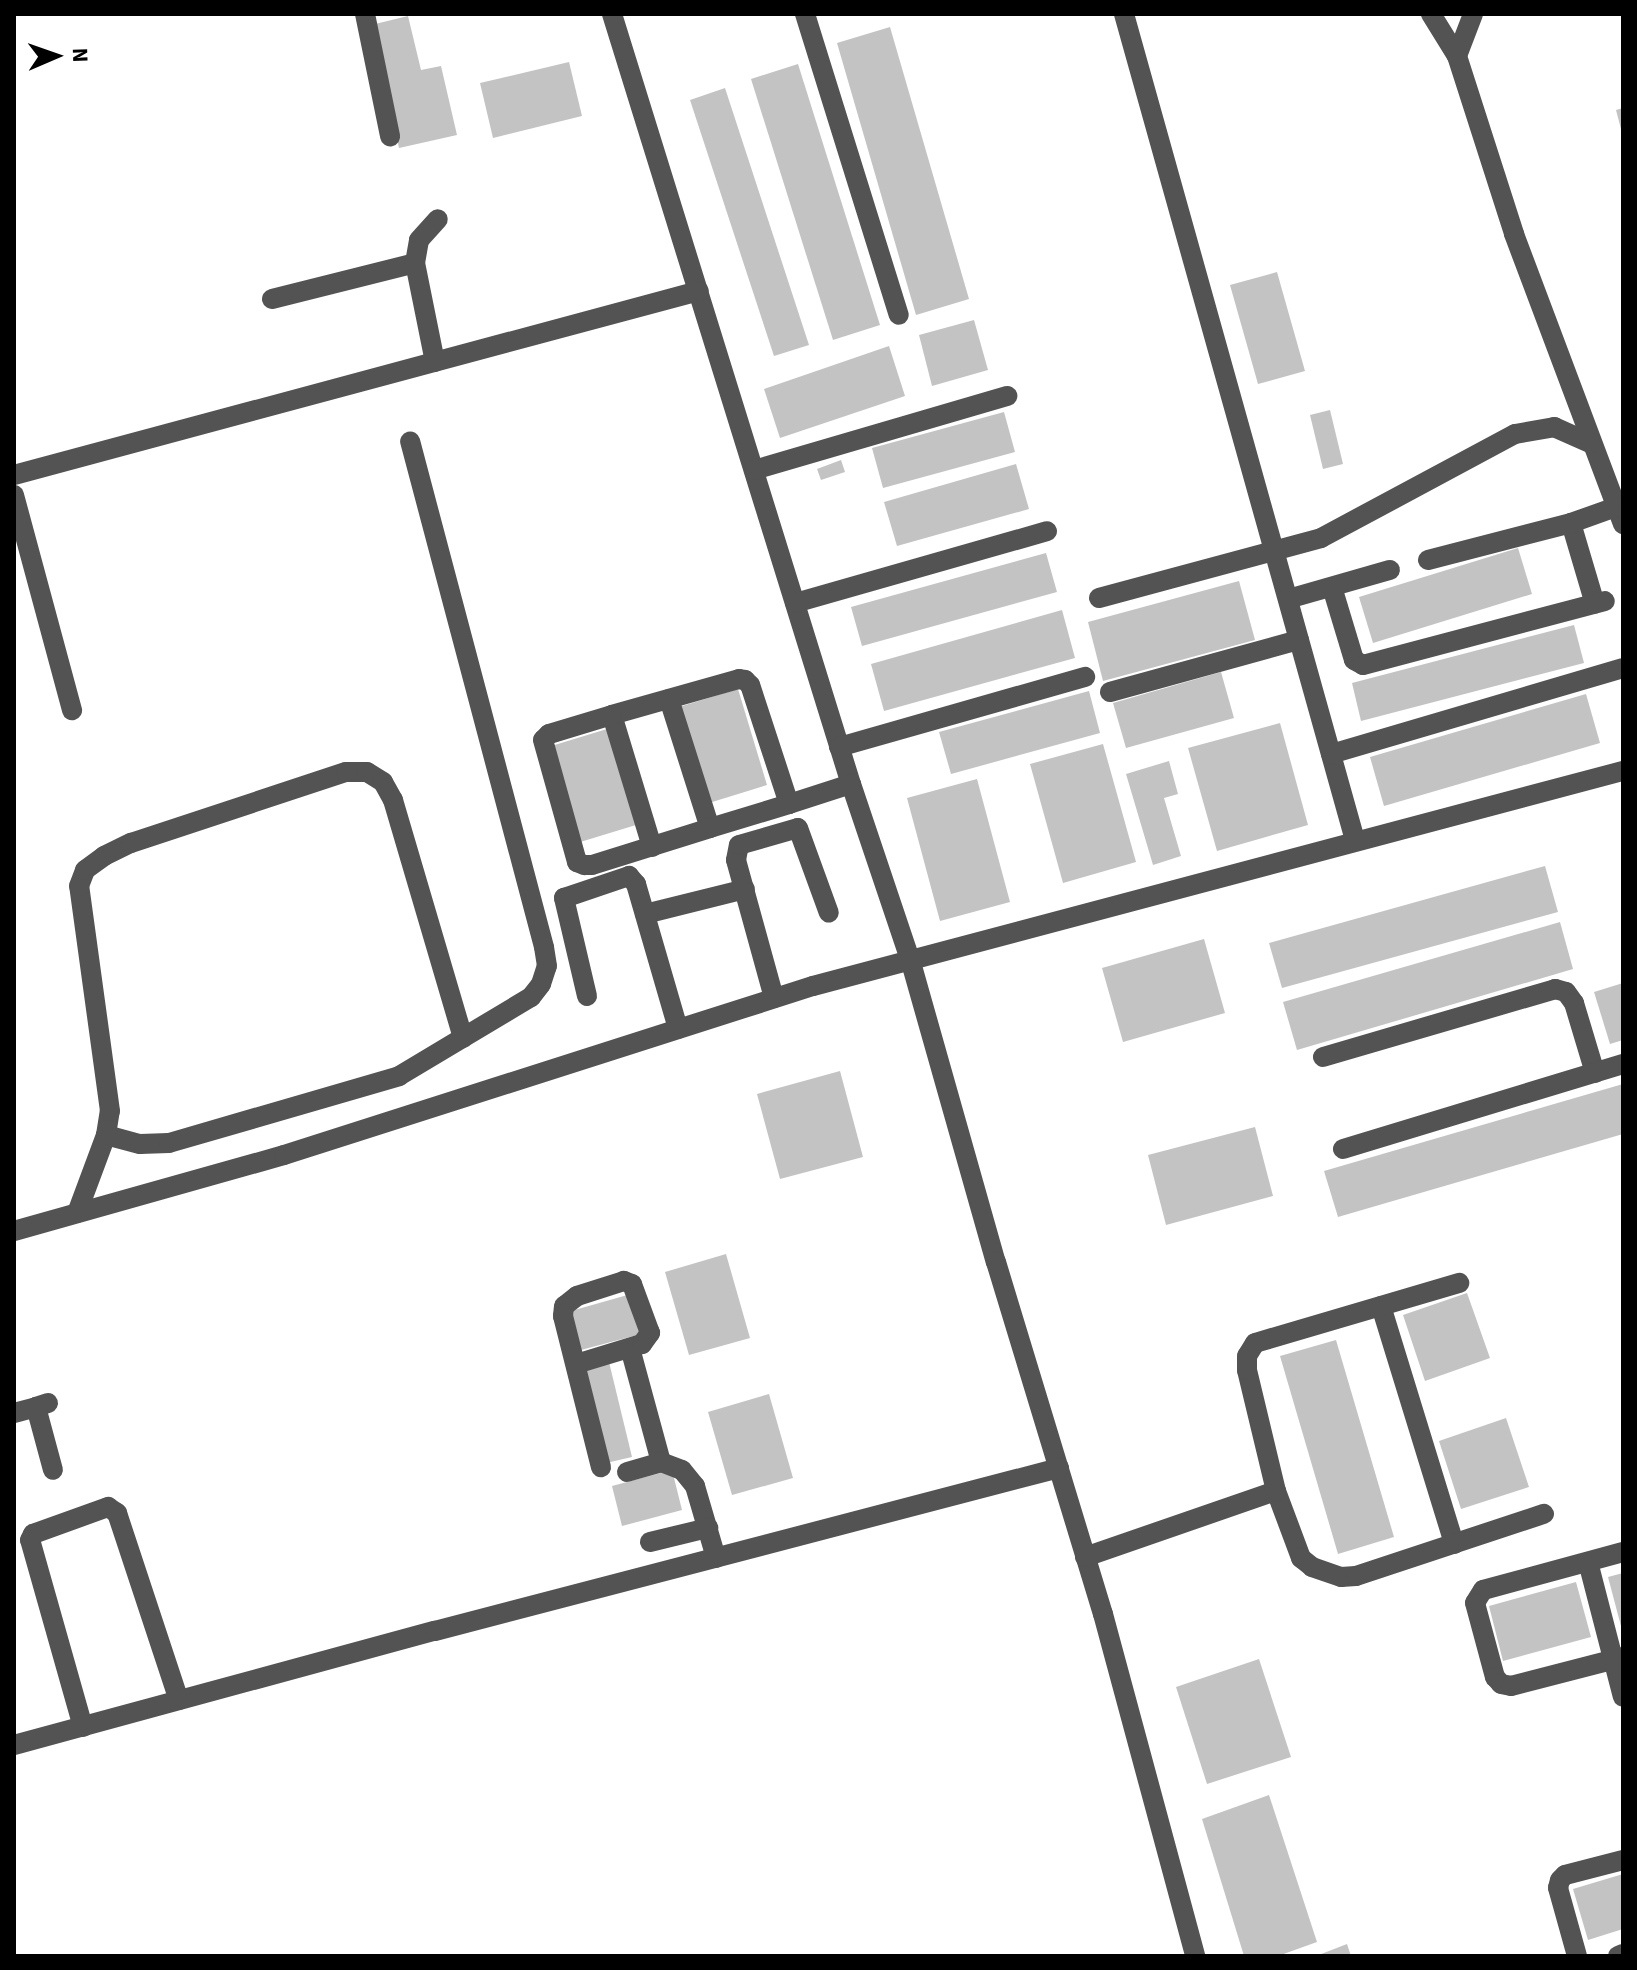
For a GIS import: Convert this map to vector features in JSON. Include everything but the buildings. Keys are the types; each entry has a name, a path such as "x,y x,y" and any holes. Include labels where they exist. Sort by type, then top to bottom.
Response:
{"street":[{"path":"367,14 390,136"},
{"path":"612,14 839,747 910,959 1085,1557 1195,1956"},
{"path":"805,14 899,315"},
{"path":"1124,14 1355,840"},
{"path":"1428,560 1571,523 1620,516 1514,234 1457,56 1431,14"},
{"path":"1457,56 1473,14"},
{"path":"435,362 415,263 419,240 438,219"},
{"path":"272,299 415,263"},
{"path":"14,475 699,291"},
{"path":"754,470 1007,396"},
{"path":"1099,598 1321,538 1515,434 1554,427 1590,443"},
{"path":"106,1135 140,1144 169,1143 399,1076 531,997 541,984 547,966 410,441"},
{"path":"14,495 72,710"},
{"path":"1332,587 1354,660 1363,665 1600,602 1571,523"},
{"path":"795,603 1047,531"},
{"path":"1288,599 1390,570"},
{"path":"1110,692 1299,640"},
{"path":"1331,754 1623,668"},
{"path":"839,747 1085,677"},
{"path":"789,804 750,685 745,680 612,715 549,734 543,740 542,747 577,862 592,865 652,847 710,828 789,804 851,784"},
{"path":"669,699 710,828"},
{"path":"612,715 652,847"},
{"path":"14,1231 284,1155 774,998 910,959 1623,771"},
{"path":"77,1213 106,1135 110,1111 108,1076 79,886 85,870 104,856 131,843 346,772 367,772 383,782 393,800 463,1038"},
{"path":"774,998 736,860 739,845 798,828 829,913"},
{"path":"587,996 564,898 629,876 636,884 678,1029"},
{"path":"645,914 745,889"},
{"path":"1323,1057 1555,989 1566,992 1574,1003 1595,1073"},
{"path":"1343,1149 1623,1064"},
{"path":"576,1364 642,1344 650,1333 632,1284 624,1281 577,1296 564,1306 563,1316 601,1467"},
{"path":"1459,1283 1255,1343 1247,1356 1247,1370 1276,1491 1301,1558 1326,1573 1356,1576 1544,1514"},
{"path":"1381,1306 1454,1544"},
{"path":"630,1348 661,1462"},
{"path":"14,1413 42,1405 53,1470"},
{"path":"627,1472 661,1462 682,1470 700,1496 716,1558"},
{"path":"14,1745 1059,1468"},
{"path":"1085,1557 1276,1491"},
{"path":"83,1727 30,1540 33,1534 108,1507 117,1513 179,1700"},
{"path":"650,1542 708,1528"},
{"path":"1618,1659 1511,1686 1501,1684 1495,1677 1475,1603 1483,1590 1623,1552"},
{"path":"1588,1562 1618,1659 1623,1697"},
{"path":"1577,1956 1558,1888 1560,1880 1565,1875 1623,1860"}]}
